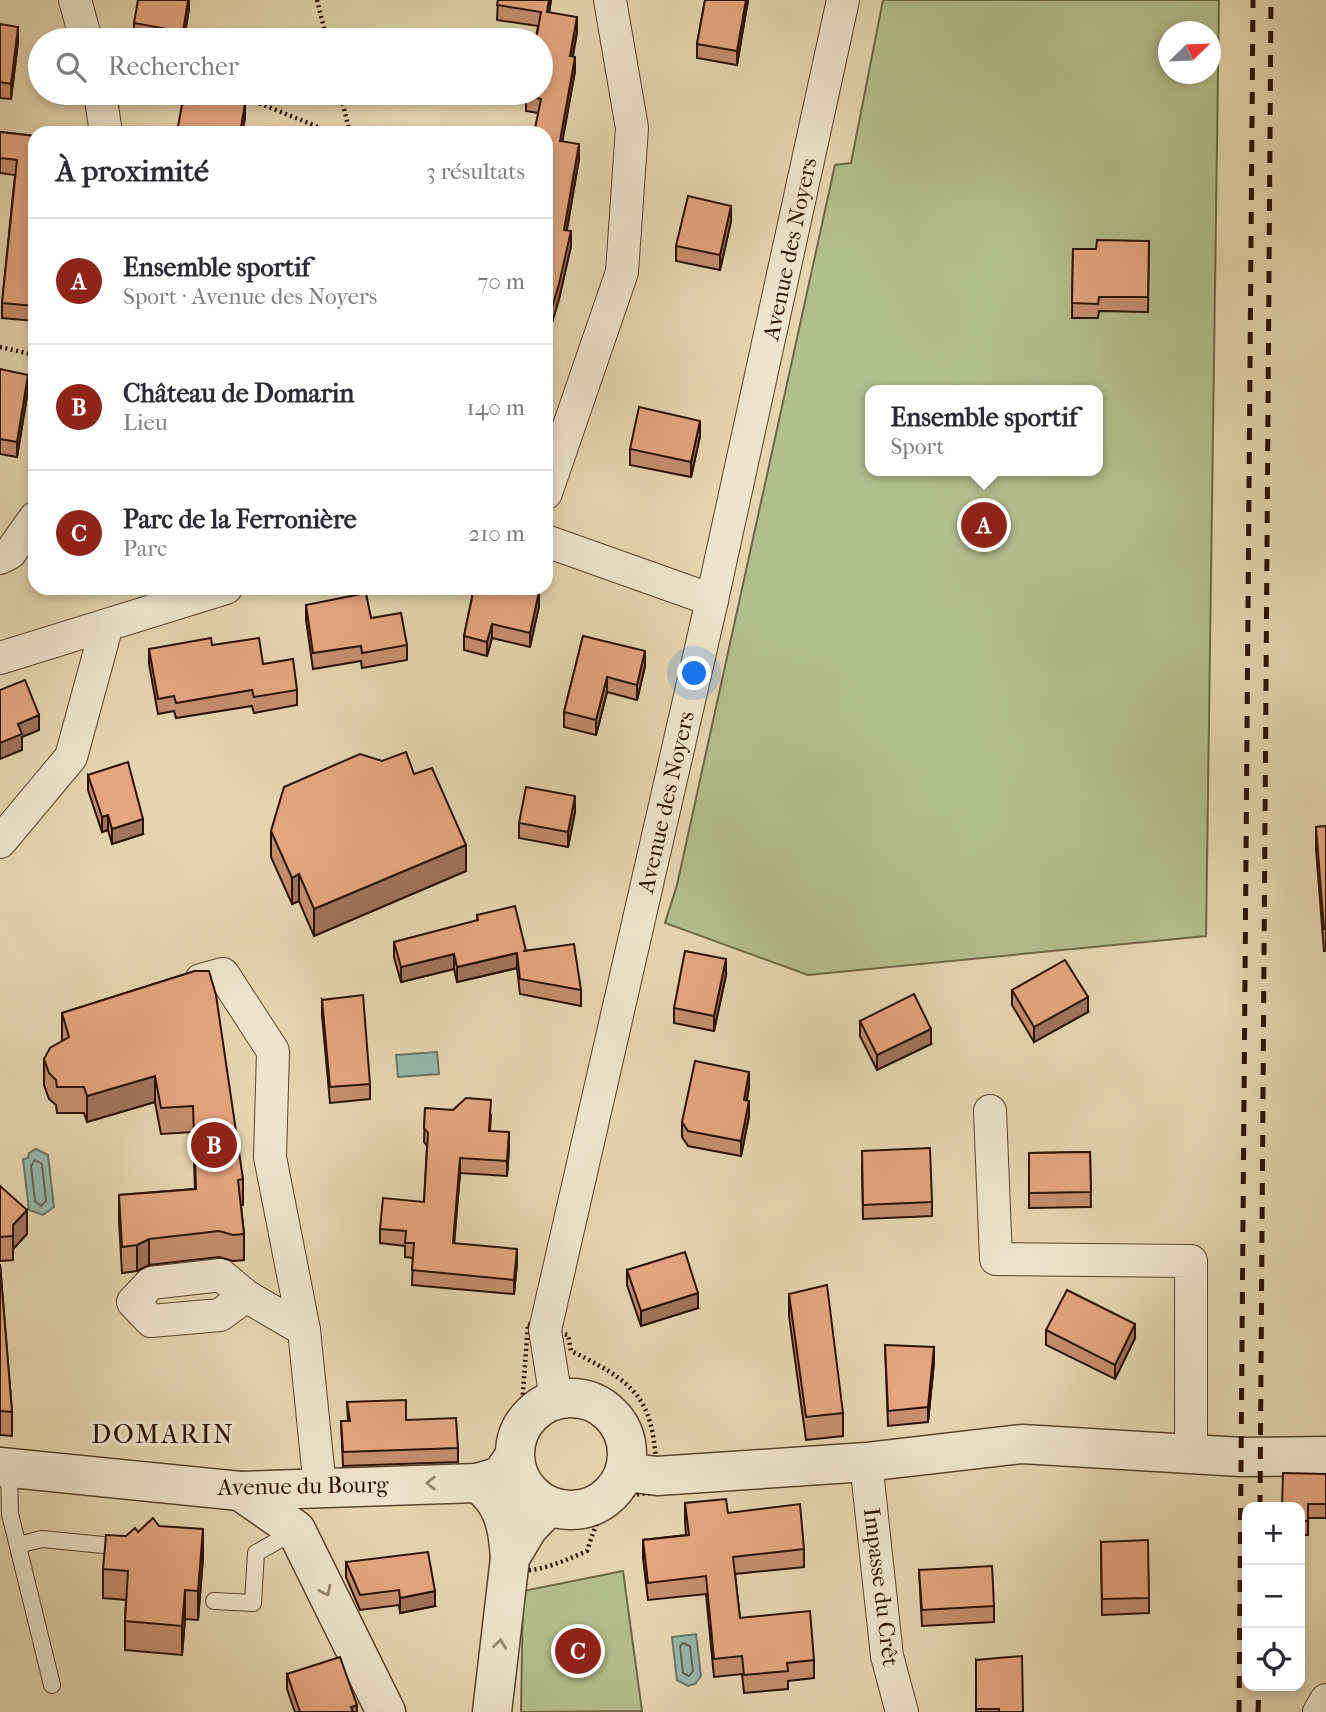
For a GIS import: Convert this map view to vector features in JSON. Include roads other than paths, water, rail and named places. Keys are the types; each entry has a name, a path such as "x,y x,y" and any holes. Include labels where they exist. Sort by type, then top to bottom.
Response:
{"street":[{"path":"75,0 83,28"},
{"path":"553,473 622,272 632,128 610,0"},
{"name":"Avenue des Noyers","path":"556,1399 545,1331 712,600 843,0"},
{"path":"102,105 105,126"},
{"path":"0,558 10,553 28,528"},
{"path":"553,543 712,600"},
{"path":"0,658 203,595"},
{"path":"0,842 71,757 107,625"},
{"path":"201,980 223,974 273,1051 270,1157 332,1488 296,1530"},
{"path":"990,1111 996,1259 1191,1261 1191,1454"},
{"path":"246,1296 304,1330"},
{"path":"641,1474 627,1447 620,1424 603,1406 580,1397 556,1399 533,1411 517,1432 513,1458 524,1488 548,1507 571,1511 594,1506 641,1474 866,1462 1022,1444 1241,1457 1326,1456"},
{"name":"Avenue du Bourg","path":"4,1468 240,1491 477,1483 501,1476 513,1458"},
{"name":"Impasse du Crêt","path":"866,1462 887,1656 902,1712"},
{"path":"477,1483 489,1491 502,1508 509,1565 492,1712"},
{"path":"240,1491 296,1530 386,1712"},
{"path":"509,1565 528,1528 548,1507"},
{"path":"1319,1712 1326,1700"}],"lane":[{"path":"4,1468 10,1514 52,1685"},
{"path":"214,1601 253,1603 256,1553 296,1530"},
{"path":"18,1545 42,1539 103,1545"}],"water":[{"path":"437,1052 439,1074 398,1077 396,1055"},
{"path":"36,1149 48,1155 54,1207 43,1215 29,1210 23,1159 28,1158 29,1153"},
{"path":"696,1634 701,1676 695,1684 688,1686 677,1680 672,1637"}],"railway":[{"path":"1239,1712 1253,0"},
{"path":"1260,1502 1271,0"},
{"path":"1258,1712 1259,1691"}],"place":[{"name":"Ensemble sportif","path":"984,525"},
{"name":"Château de Domarin","path":"214,1145"},
{"name":"Parc de la Ferronière","path":"578,1651"}],"district":[{"name":"DOMARIN","path":"163,1434"}]}
